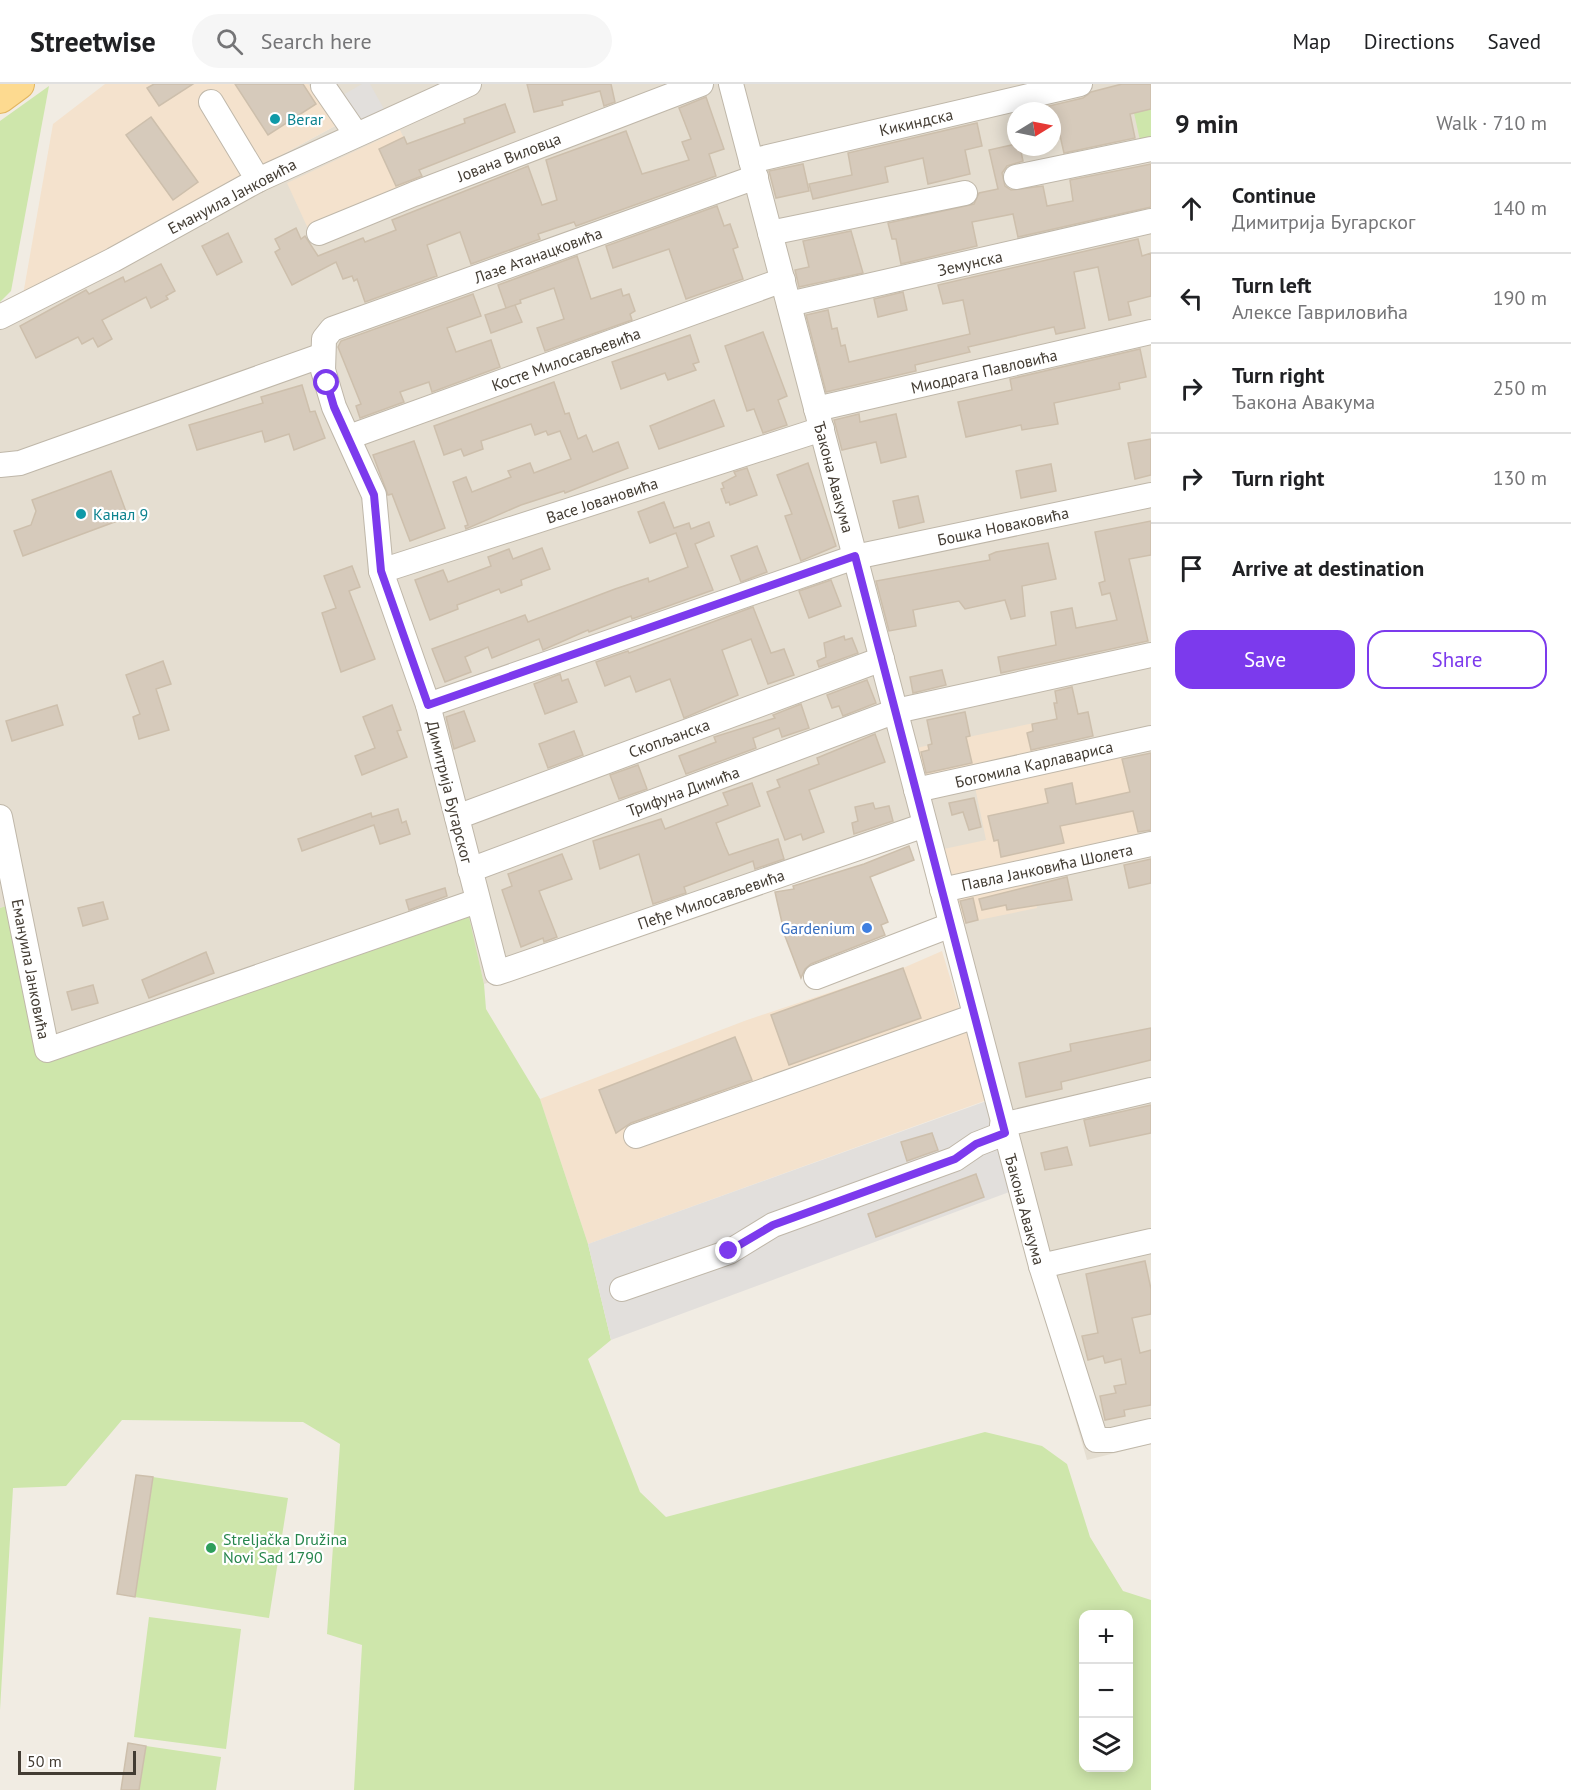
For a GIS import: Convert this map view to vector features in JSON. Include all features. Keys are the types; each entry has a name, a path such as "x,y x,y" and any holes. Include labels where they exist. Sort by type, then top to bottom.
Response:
{"main road":[{"path":"0,98 19,84"}],"street":[{"name":"Емануила Јанковића","path":"0,317 113,260 258,180 469,84"},
{"name":"Јована Виловца","path":"319,233 414,194 701,84"},
{"name":"Ђакона Авакума","path":"731,84 1041,1266 1096,1440 1112,1440 1151,1431"},
{"name":"Кикиндска","path":"754,169 1080,84"},
{"path":"323,86 356,134"},
{"path":"211,102 258,180"},
{"path":"1016,177 1151,149"},
{"name":"Лазе Атанацковића","path":"0,465 20,463 324,347 332,329 343,324 754,169"},
{"path":"770,233 965,193"},
{"name":"Земунска","path":"789,304 1151,221"},
{"name":"Косте Милосављевића","path":"350,437 783,280"},
{"name":"Миодрага Павловића","path":"819,419 1151,332"},
{"name":"Димитрија Бугарског","path":"324,347 323,370 334,407 350,437 374,495 381,571 428,705 497,973"},
{"name":"Васе Јовановића","path":"381,571 819,419"},
{"name":"Бошка Новаковића","path":"428,705 855,556 1151,495"},
{"name":"Трифуна Димића","path":"470,870 896,711 1151,655"},
{"name":"Скопљанска","path":"457,817 882,659"},
{"name":"Богомила Карлавариса","path":"916,790 1151,738"},
{"name":"Емануила Јанковића","path":"0,817 47,1050 477,901"},
{"name":"Пеђе Милосављевића","path":"497,973 925,825"},
{"name":"Павла Јанковића Шолета","path":"942,890 1151,844"},
{"path":"816,977 951,925"},
{"path":"636,1136 975,1016"},
{"path":"622,1289 710,1259 773,1225 955,1159 976,1144 1004,1129 1151,1090"},
{"path":"1041,1266 1151,1241"}],"shaded area":[{"path":"105,84 308,84 335,126 23,295 53,124"},
{"path":"308,84 1151,84 1151,1444 1087,1460 1009,1192 920,840 484,984 468,917 41,1061 6,906 0,908 0,311 23,295 335,126"},
{"path":"362,84 370,84 384,109 341,133 341,96"},
{"path":"400,130 424,180 310,233 287,183"},
{"path":"1053,719 1059,751 923,779 916,748"},
{"path":"1122,756 1140,840 950,879 939,850 986,840 975,787"},
{"path":"1031,878 1037,908 959,924 952,894"},
{"path":"942,951 987,1100 588,1244 540,1099 747,1020 903,968"},
{"path":"995,1098 1020,1188 611,1340 588,1244"}],"green space":[{"path":"49,86 11,291 0,302 0,121"},
{"path":"1151,109 1151,143 1141,145 1134,113"},
{"path":"6,906 41,1060 469,917 484,984 486,1009 540,1099 588,1244 611,1340 588,1359 640,1492 666,1517 985,1432 1042,1446 1067,1464 1090,1537 1123,1591 1151,1600 1151,1790 354,1790 362,1645 327,1634 340,1444 303,1422 122,1420 66,1486 13,1488 0,1710 0,908"},
{"name":"Streljačka Družina Novi Sad 1790","path":"153,1477 288,1498 269,1618 135,1597"},
{"path":"149,1617 241,1629 226,1749 134,1737"},
{"path":"146,1746 221,1757 216,1790 139,1790"}],"building":[{"path":"154,84 193,84 159,106 147,88"},
{"name":"Berar","path":"235,84 303,84 316,104 268,135"},
{"path":"527,84 611,84 615,102 604,106 600,91 562,101 563,105 534,112"},
{"path":"1122,84 1151,84 1151,109 1130,114 1135,138 1064,153 1061,140 1061,103 1083,98 1091,92"},
{"path":"706,97 724,149 709,154 716,176 576,226 574,222 538,234 540,239 471,264 460,232 427,245 437,276 365,302 357,279 354,281 352,276 343,279 336,262 292,285 275,252 280,249 275,239 296,228 301,239 305,236 318,256 363,238 365,242 396,230 392,220 528,166 542,205 557,200 546,160 626,131 642,174 689,160 682,142 691,139 679,108"},
{"path":"505,104 515,132 419,170 422,176 396,186 379,149 404,137 407,144 465,123 464,119"},
{"path":"151,117 198,182 173,200 126,135"},
{"path":"977,123 982,146 965,150 970,174 928,184 923,158 885,167 888,182 813,199 809,184 852,175 848,153"},
{"path":"1007,146 1007,156 1022,156 1023,161 1007,166 1002,173 1005,186 1011,190 1043,186 1047,206 1073,201 1070,180 1151,164 1151,207 1018,237 1013,214 972,222 977,246 901,264 896,239 892,239 888,223 974,204 979,193 998,189 989,150"},
{"path":"803,164 809,191 776,198 769,171"},
{"path":"717,206 724,226 730,224 738,247 733,249 743,279 686,299 669,249 613,268 606,246"},
{"path":"851,231 863,273 799,287 795,270 809,267 803,241"},
{"path":"228,233 242,262 217,275 202,246"},
{"path":"1138,239 1142,256 1151,253 1151,296 1128,302 1131,315 1109,320 1098,267 1074,272 1085,328 1056,334 1054,327 968,347 970,352 915,365 916,371 826,392 806,315 828,310 832,329 837,328 841,346 845,345 849,362 970,334 963,300 943,304 938,285"},
{"path":"577,256 591,299 621,289 623,296 629,294 635,311 630,314 632,320 545,351 537,328 564,319 554,288 520,300 521,303 515,305 522,322 491,333 485,315 506,308 498,285"},
{"path":"161,264 175,291 166,296 168,299 151,308 146,297 102,320 112,339 98,347 93,338 82,344 78,337 36,358 20,326 86,290 89,294 123,277 125,282"},
{"path":"903,292 907,310 878,317 874,299"},
{"path":"473,294 481,316 447,328 456,352 491,340 500,367 432,392 429,382 400,392 404,402 360,418 356,406 361,404 338,347 341,341"},
{"path":"763,332 787,396 778,400 787,425 763,433 754,409 747,411 725,346"},
{"path":"690,335 699,362 693,364 696,370 668,380 665,373 621,389 612,362"},
{"path":"1140,349 1146,377 1119,383 1120,389 1054,403 1058,424 1022,430 1021,425 966,437 958,402 1012,390 1010,379"},
{"path":"554,382 565,414 569,413 578,439 586,435 593,452 618,442 628,468 565,493 564,491 521,505 466,529 465,526 468,525 453,482 466,477 472,492 511,477 508,471 530,463 534,473 571,459 560,431 548,435 546,431 535,435 531,424 481,441 483,449 464,456 461,449 444,455 434,426"},
{"path":"302,385 310,412 315,411 325,438 294,450 289,434 265,442 262,431 197,450 189,425 263,403 261,397"},
{"path":"714,400 724,426 659,449 650,426"},
{"path":"859,414 860,422 896,414 906,457 881,463 876,442 842,450 834,420"},
{"path":"1151,439 1151,475 1135,479 1128,443"},
{"path":"414,441 445,528 410,541 392,494 388,495 373,455"},
{"path":"808,463 836,546 801,561 785,516 792,514 777,475"},
{"path":"1051,464 1056,491 1021,498 1016,471"},
{"path":"747,468 757,495 730,505 729,502 726,503 721,489 724,488 722,483 736,476 734,472"},
{"name":"Канал 9","path":"111,471 128,517 23,556 14,531 31,525 36,511 32,500"},
{"path":"918,496 924,522 899,528 893,501"},
{"path":"664,502 674,528 689,523 691,529 709,522 714,536 695,544 713,590 632,619 631,616 589,632 588,630 543,650 539,639 492,658 488,647 465,657 471,672 445,682 432,649 525,615 528,622 615,589 648,578 649,582 688,567 676,533 650,543 638,512"},
{"path":"1151,521 1151,555 1129,559 1148,641 1001,673 998,657 1056,645 1051,612 1072,608 1076,628 1117,620 1110,593 1102,595 1099,583 1105,581 1095,532"},
{"path":"1048,543 1056,579 1022,586 1025,616 1011,619 1005,600 965,609 959,601 913,610 916,626 889,631 876,581 990,560 989,555 996,552"},
{"path":"757,546 767,572 741,582 731,556"},
{"path":"542,548 550,569 521,580 522,585 501,593 499,589 457,605 458,609 430,620 415,580 443,570 448,582 491,566 488,557 509,549 513,559"},
{"path":"352,566 360,587 349,591 375,659 341,672 322,613 336,608 324,576"},
{"path":"831,580 841,606 809,618 799,591"},
{"path":"753,607 771,653 784,649 794,675 768,684 751,639 722,650 738,695 684,718 670,679 636,692 630,676 605,686 596,662 628,651 629,653"},
{"path":"844,636 845,640 852,638 858,653 819,667 817,661 826,657 824,643"},
{"path":"163,661 171,684 156,689 169,730 139,739 133,717 140,714 126,675"},
{"path":"942,670 946,685 913,693 910,677"},
{"path":"560,674 562,681 568,679 577,702 545,714 534,684"},
{"path":"867,680 876,703 843,716 839,706 832,708 827,695"},
{"path":"1072,687 1078,714 1088,712 1093,736 1031,750 1027,733 1033,731 1032,724 1057,719 1054,703 1057,703 1055,691"},
{"path":"801,704 809,728 782,737 779,728 753,738 756,748 686,774 679,756 716,742 714,737 775,718 773,715"},
{"path":"57,705 63,725 12,741 6,721"},
{"path":"392,705 401,730 397,731 407,757 362,775 355,756 375,748 363,717"},
{"path":"464,711 475,741 454,749 446,717"},
{"path":"965,712 970,736 966,737 972,763 926,773 921,752 929,750 928,745 932,744 927,720"},
{"path":"574,731 583,755 548,768 539,744"},
{"path":"875,734 885,762 809,790 824,832 803,840 801,834 785,840 767,792 780,787 777,780 819,764 817,758"},
{"path":"1151,753 1151,830 1138,832 1133,811 1060,826 1064,843 1001,857 998,840 994,841 988,816 1048,803 1045,789 1072,783 1076,804 1130,792 1122,759"},
{"path":"638,765 647,789 619,799 610,775"},
{"path":"752,783 760,806 716,823 725,846 729,855 778,839 784,859 755,869 753,861 684,887 686,893 653,904 639,854 600,869 593,841 661,819 665,829 728,805 723,793"},
{"path":"974,798 981,827 969,830 963,812 952,815 949,803"},
{"path":"873,803 875,809 889,806 893,821 854,834 852,823 858,821 855,807"},
{"path":"398,809 402,823 406,821 410,834 380,844 374,825 302,851 298,839 371,813 372,817"},
{"path":"909,846 914,860 870,877 888,922 881,925 885,935 811,964 805,969 801,978 785,936 775,892 794,889 793,886 864,864"},
{"path":"562,854 572,879 539,891 557,937 544,942 543,938 521,947 502,890 512,886 508,874"},
{"path":"1151,859 1151,883 1129,888 1124,865"},
{"path":"1067,877 1072,900 1007,910 1006,905 982,910 979,899"},
{"path":"445,888 447,896 409,910 406,900"},
{"path":"973,898 978,920 966,923 960,901"},
{"path":"103,902 108,919 83,926 78,908"},
{"path":"206,952 214,973 149,998 142,980"},
{"path":"903,968 921,1018 789,1065 771,1015"},
{"path":"93,985 98,1003 72,1010 67,992"},
{"path":"1151,1028 1151,1060 1061,1082 1062,1089 1026,1097 1019,1063 1071,1051 1070,1044"},
{"path":"735,1037 752,1080 631,1123 616,1133 599,1090"},
{"path":"1151,1105 1151,1133 1090,1146 1084,1120"},
{"path":"932,1133 938,1150 907,1161 901,1142"},
{"path":"1067,1147 1072,1165 1045,1170 1041,1153"},
{"path":"976,1174 984,1197 876,1237 868,1214"},
{"path":"1145,1261 1151,1289 1151,1314 1132,1318 1140,1353 1151,1350 1151,1405 1124,1410 1125,1416 1105,1420 1100,1396 1116,1393 1114,1386 1126,1384 1121,1359 1105,1363 1103,1356 1088,1360 1082,1336 1098,1333 1086,1274"},
{"path":"136,1475 153,1477 135,1597 117,1594"},
{"path":"128,1743 146,1746 139,1790 121,1790"}],"place":[{"name":"Berar","path":"275,119"},
{"name":"Канал 9","path":"81,514"},
{"name":"Gardenium","path":"867,928"},
{"name":"Streljačka Družina Novi Sad 1790","path":"211,1548"}],"route":[{"path":"327,383 334,407 350,437 374,495 381,571 428,705 855,556 1005,1133 976,1144 967,1153 955,1159 773,1225 729,1251"}]}
